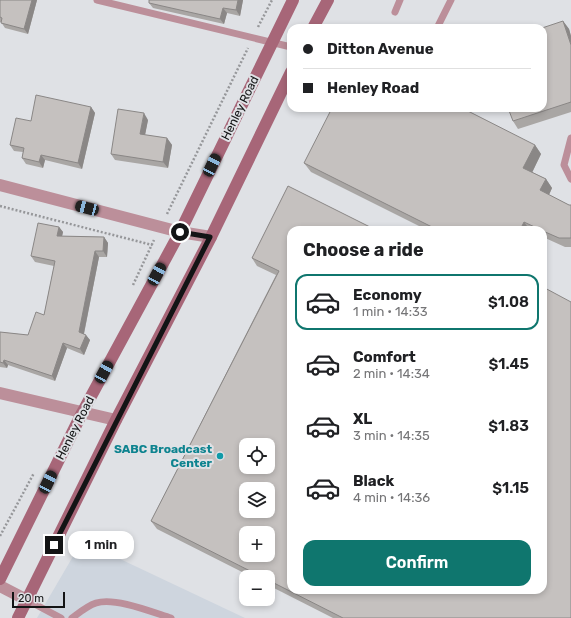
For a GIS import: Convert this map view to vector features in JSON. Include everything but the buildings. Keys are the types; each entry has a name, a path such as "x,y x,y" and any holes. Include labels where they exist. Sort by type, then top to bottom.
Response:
{"main road":[{"name":"Henley Road","path":"0,579 82,413 180,232 292,0"},
{"path":"315,24 328,0"},
{"path":"18,618 116,420 210,237 287,80"}],"street":[{"path":"0,185 160,228 210,237"},
{"path":"0,393 116,420"},
{"path":"0,586 26,600"}],"lane":[{"path":"97,0 252,39 287,46"},
{"path":"395,12 400,0"},
{"path":"439,24 451,0"},
{"path":"571,138 564,166 571,179"},
{"path":"26,600 61,618"},
{"path":"72,618 95,603 105,601 117,602 171,618"}],"path":[{"path":"131,288 272,0"},
{"path":"0,206 152,245"},
{"path":"0,536 38,466"}],"shaded area":[{"path":"82,541 245,618 37,618"}],"place":[{"name":"SABC Broadcast Center","path":"220,456"}],"route":[{"path":"54,545 210,237 180,232"}]}
